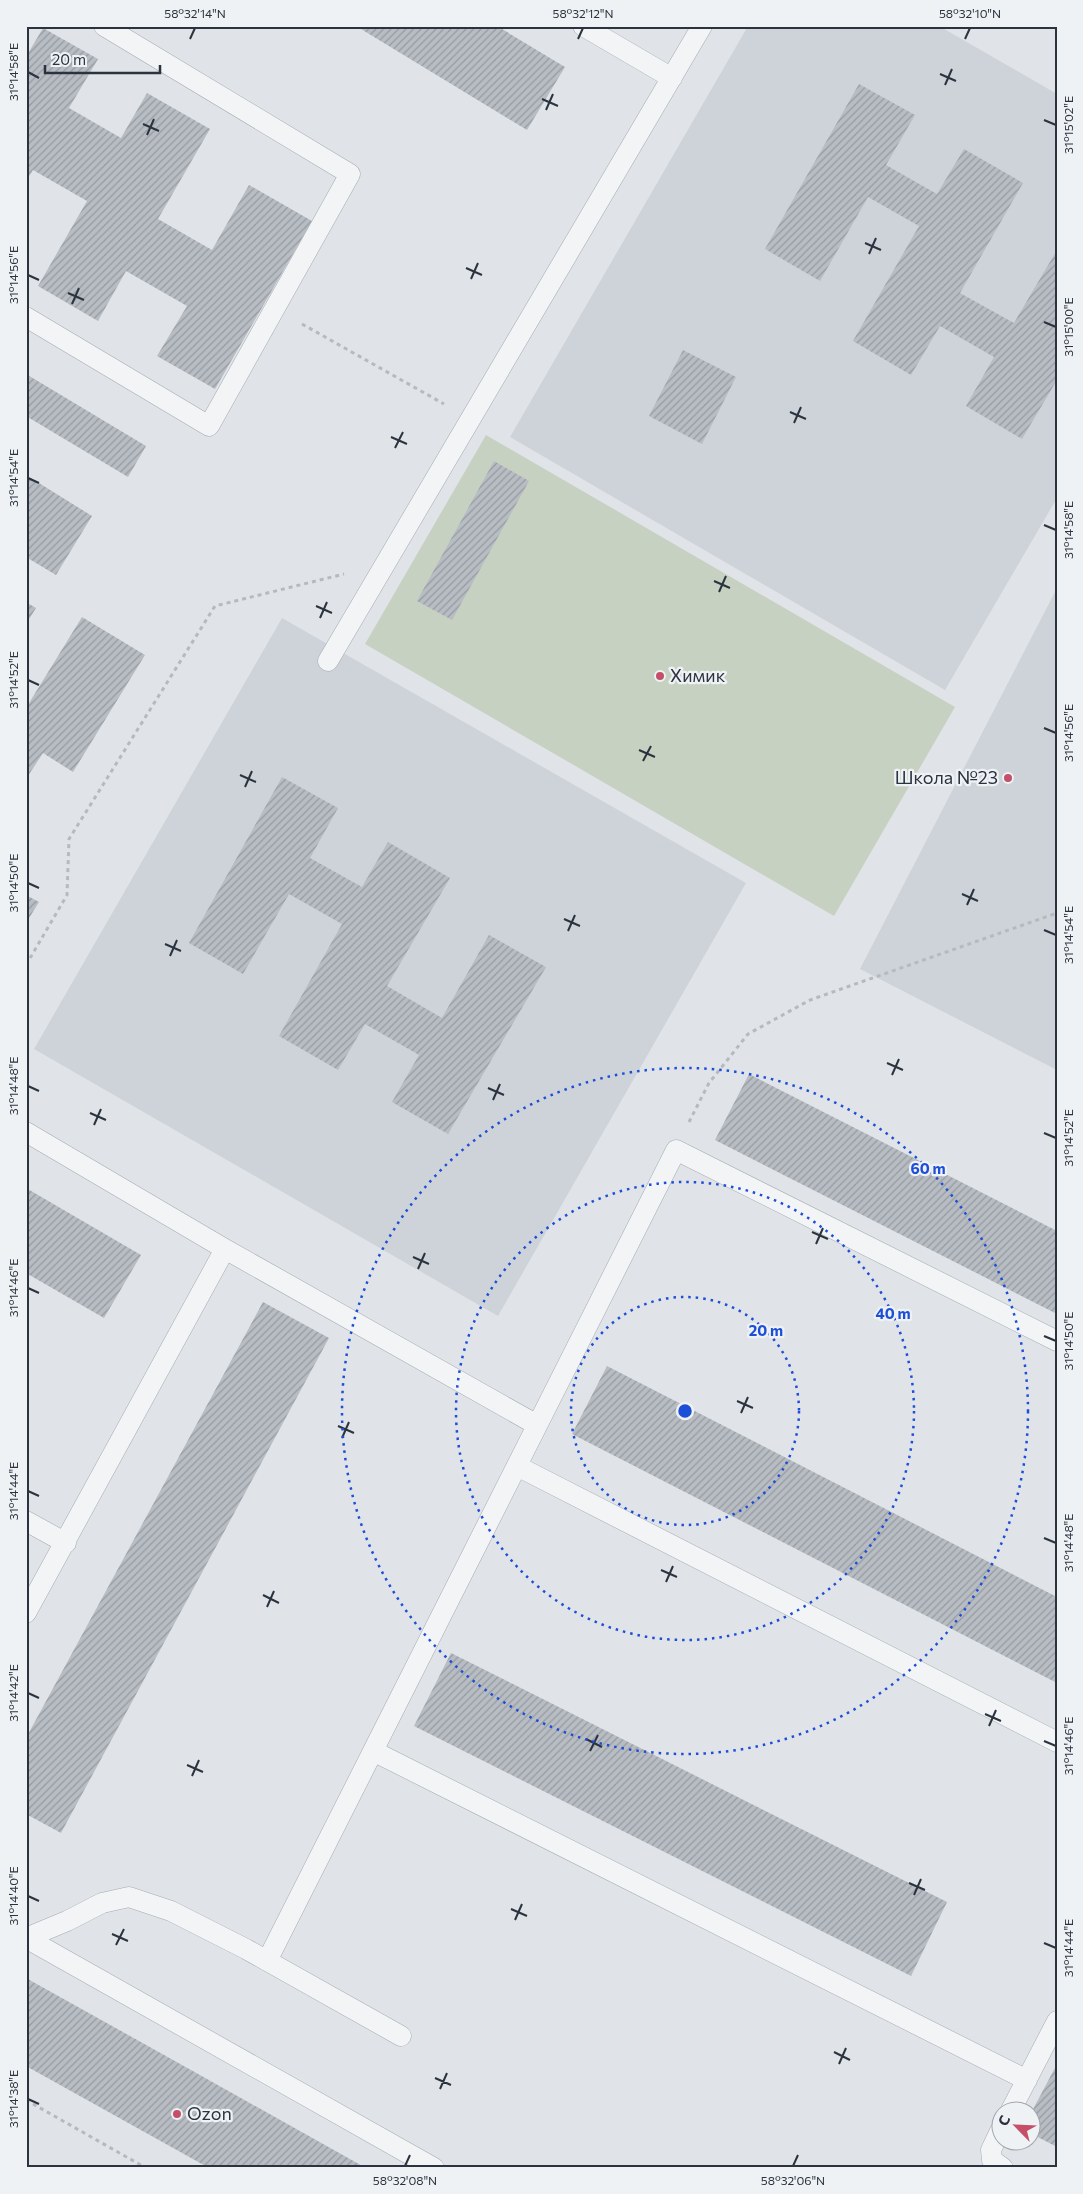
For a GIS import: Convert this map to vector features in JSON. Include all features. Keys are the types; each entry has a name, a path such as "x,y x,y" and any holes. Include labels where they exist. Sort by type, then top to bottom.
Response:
{"lane":[{"path":"26,317 209,426 350,174 104,26"},
{"path":"583,26 672,78"},
{"path":"328,661 702,26"},
{"path":"26,1132 225,1248 537,1425"},
{"path":"267,1961 676,1150 1057,1341"},
{"path":"26,1613 66,1543 225,1248"},
{"path":"517,1466 1057,1742"},
{"path":"26,1521 66,1543"},
{"path":"373,1751 1027,2080"},
{"path":"401,2036 267,1961 171,1911 130,1897 102,1903 67,1922 26,1938 434,2168"},
{"path":"1015,2102 1057,2021"},
{"path":"991,2152 992,2160 1003,2168"}],"path":[{"path":"275,309 471,419"},
{"path":"26,965 67,896 69,839 215,606 386,564"},
{"path":"676,1150 709,1084 748,1034 810,1000 1057,913"},
{"path":"26,2100 146,2168"}],"shaded area":[{"path":"748,26 939,26 1057,94 1057,498 945,690 510,437"},
{"name":"Школа №23","path":"1057,588 1057,1070 860,969"},
{"path":"282,618 746,883 498,1316 34,1049"}],"green space":[{"name":"Химик","path":"486,435 955,707 834,916 365,644"}],"building":[{"path":"356,26 497,26 565,67 527,130"},
{"path":"43,28 98,59 69,108 121,138 147,93 210,129 158,219 212,250 249,185 312,221 215,389 157,356 187,306 126,271 98,321 38,286 87,201 33,170 26,181 26,57"},
{"path":"859,84 915,115 886,165 937,194 964,149 1023,183 960,293 1014,323 1057,250 1057,380 1022,439 966,406 994,357 940,326 911,375 853,341 919,226 868,197 820,281 765,249"},
{"path":"683,350 736,377 702,444 649,416"},
{"path":"26,374 146,446 128,477 26,416"},
{"path":"494,461 529,481 452,620 417,601"},
{"path":"26,475 92,516 56,575 26,557"},
{"path":"26,602 36,608 26,624"},
{"path":"82,617 145,655 73,772 43,753 26,779 26,708"},
{"path":"282,777 338,808 310,858 362,887 388,842 450,878 387,986 442,1018 489,935 546,967 448,1134 392,1102 419,1055 365,1024 338,1070 279,1036 342,924 289,894 243,974 189,943"},
{"path":"26,895 39,902 26,923"},
{"path":"749,1074 1057,1231 1057,1314 715,1140"},
{"path":"26,1188 141,1255 104,1318 26,1273"},
{"path":"263,1302 329,1338 61,1833 26,1814 26,1738"},
{"path":"607,1366 1057,1597 1057,1683 572,1434"},
{"path":"451,1653 947,1902 911,1976 414,1726"},
{"path":"26,1978 366,2168 209,2168 26,2066"},
{"path":"1057,2064 1057,2147 1040,2138 1040,2102 1037,2102"}],"place":[{"name":"Химик","path":"660,676"},
{"name":"Школа №23","path":"1008,778"},
{"name":"Ozon","path":"177,2114"}]}
